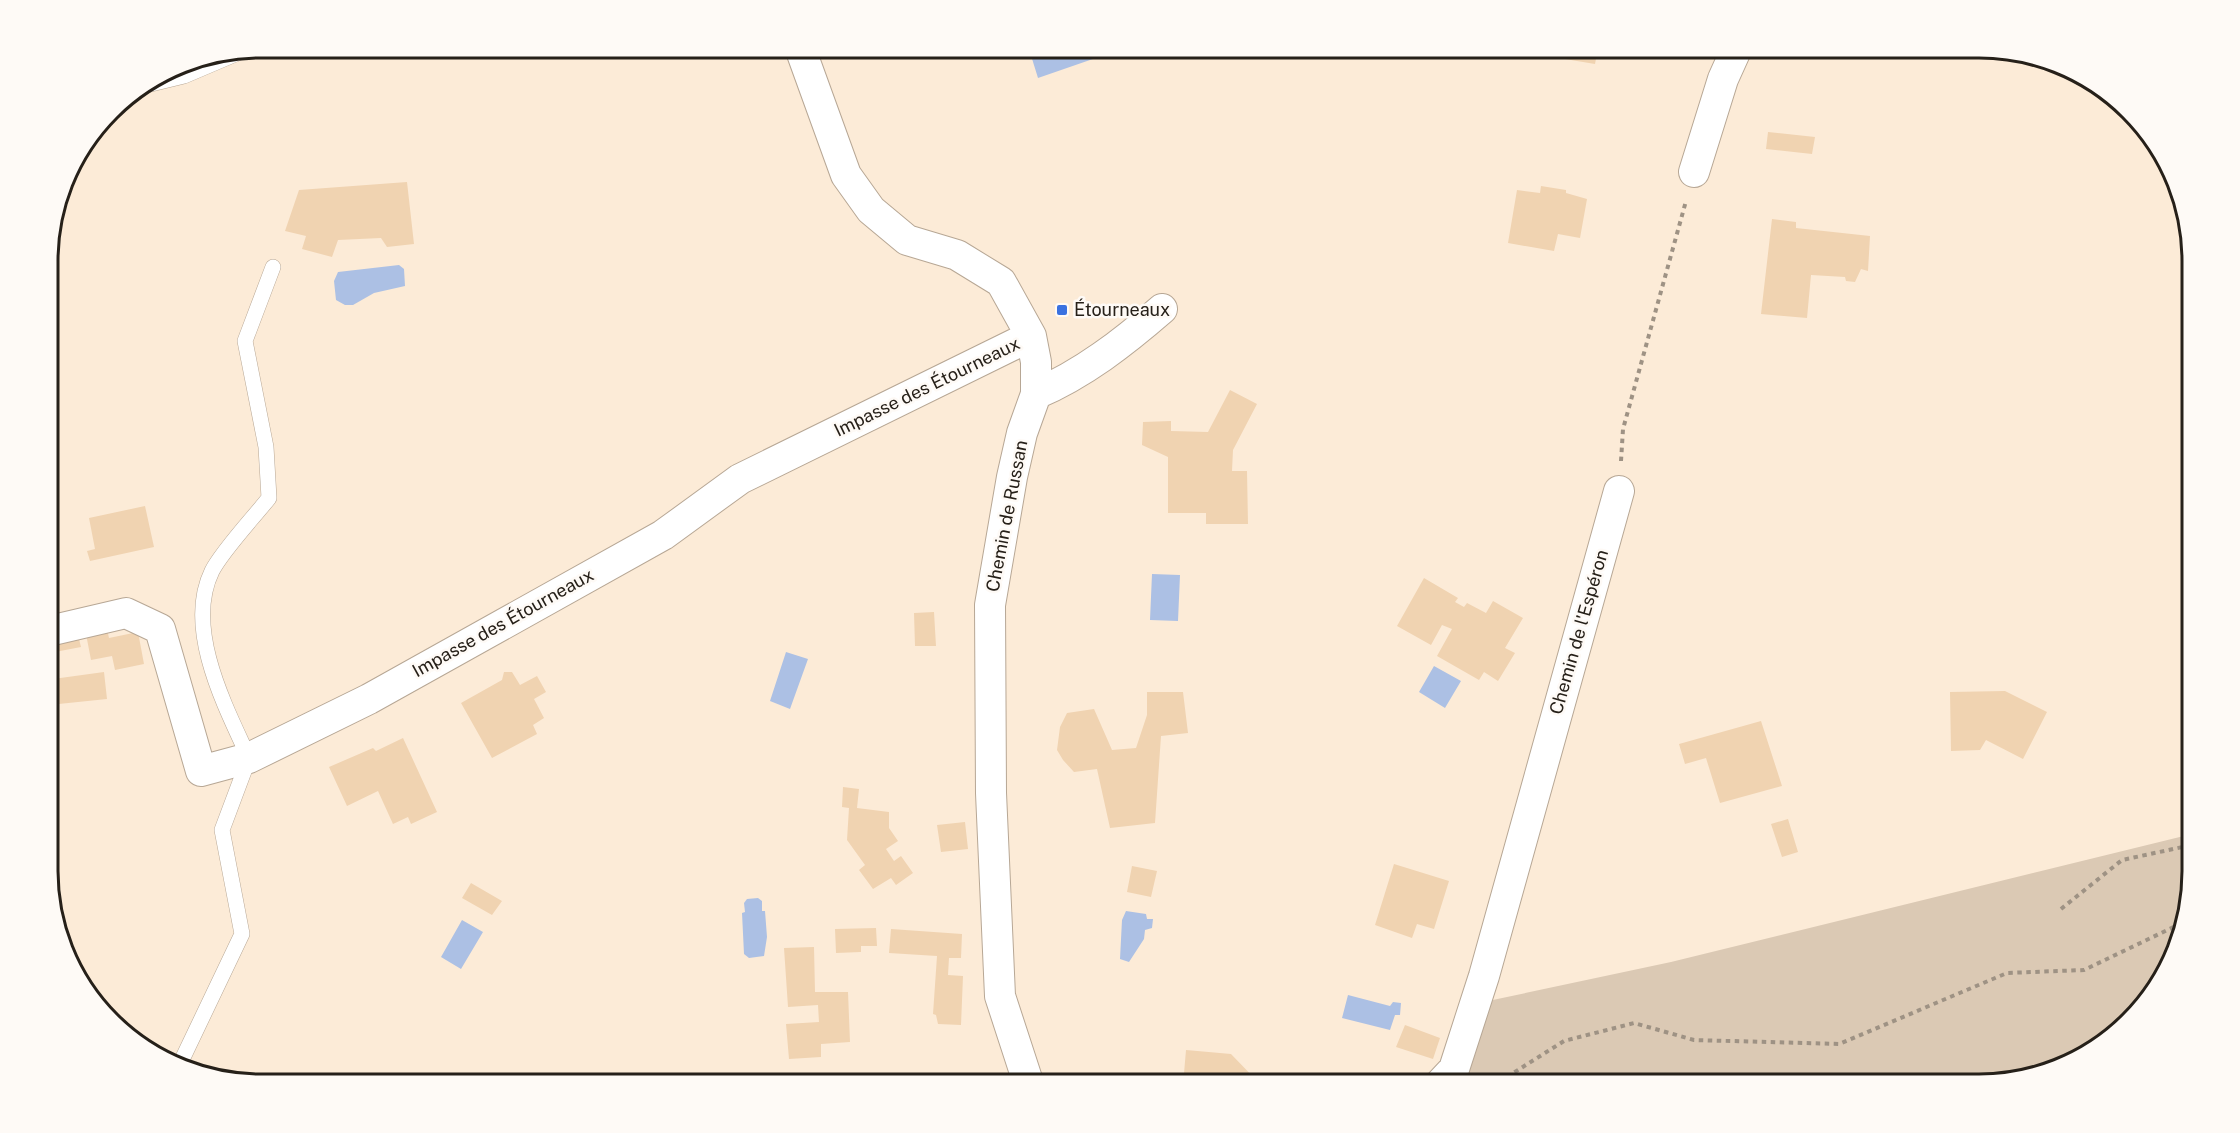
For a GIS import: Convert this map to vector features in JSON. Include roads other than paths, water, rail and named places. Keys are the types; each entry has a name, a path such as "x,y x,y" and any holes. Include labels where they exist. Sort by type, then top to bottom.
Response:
{"street":[{"name":"Chemin de Russan","path":"804,58 846,175 871,210 907,240 957,255 1001,282 1032,336 1036,362 1036,394 1022,433 1012,477 990,605 991,793 1000,996 1025,1074"},
{"path":"1694,172 1723,79 1732,58"},
{"path":"1036,394 1066,381 1134,333 1162,309"},
{"name":"Impasse des Étourneaux","path":"58,630 126,613 160,628 201,771 249,758 369,699 644,546 740,479 1032,336"},
{"name":"Chemin de l'Espéron","path":"1449,1074 1454,1069 1484,976 1619,491"}],"lane":[{"path":"172,79 208,66"},
{"path":"183,1058 242,934 222,830 249,758 216,687 201,610 212,570 269,498 266,447 245,340 273,267"}],"water":[{"path":"1032,58 1096,58 1038,78"},
{"path":"399,265 404,269 405,286 374,293 353,305 345,305 336,300 334,281 338,272"},
{"path":"1152,574 1180,575 1178,621 1150,620"},
{"path":"786,652 808,659 790,709 770,701"},
{"path":"1434,666 1461,681 1445,708 1419,692"},
{"path":"758,898 762,901 762,911 765,911 767,937 764,956 749,958 744,954 742,913 745,912 744,903 747,899"},
{"path":"1126,911 1146,914 1147,919 1153,919 1152,928 1145,930 1144,939 1129,962 1120,959 1122,920"},
{"path":"462,920 483,932 461,969 441,957"},
{"path":"1348,995 1390,1006 1393,1002 1401,1003 1400,1015 1395,1015 1390,1030 1342,1018"}],"place":[{"name":"Étourneaux","path":"1062,310"}]}
